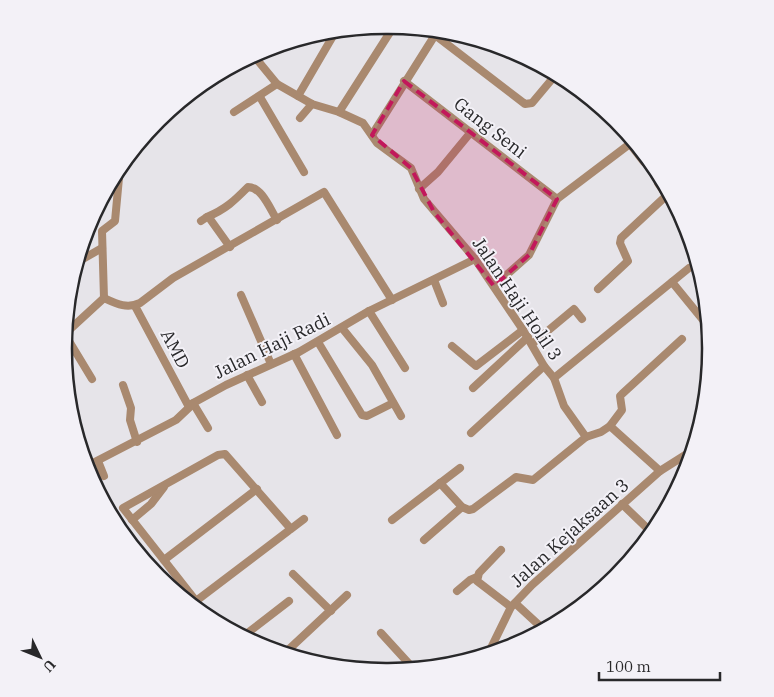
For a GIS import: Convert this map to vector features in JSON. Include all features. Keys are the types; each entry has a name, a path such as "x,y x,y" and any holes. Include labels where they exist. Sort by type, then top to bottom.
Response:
{"street":[{"path":"338,112 389,34"},
{"path":"372,135 404,81 434,37"},
{"path":"439,38 525,104 530,105 551,80"},
{"path":"298,96 331,39"},
{"name":"Jalan Haji Holil 3","path":"259,62 277,84 312,104 338,112 363,123 386,150 396,155 411,168 420,189 434,212 475,259 530,340 544,366 554,378 564,406 586,436"},
{"name":"Gang Seni","path":"404,81 557,199"},
{"path":"234,112 277,84"},
{"path":"260,96 304,172"},
{"path":"300,118 312,104"},
{"path":"420,189 438,172 471,132"},
{"path":"494,286 530,255 557,199 628,146"},
{"path":"73,326 104,298 103,229 112,225 116,219 119,184"},
{"path":"230,247 204,219 225,209 248,187 252,187 259,192 277,220"},
{"path":"104,298 120,306 135,306 173,278 324,192 392,300"},
{"path":"598,289 628,261 621,247 621,238 664,199"},
{"path":"86,257 102,248"},
{"name":"Jalan Haji Radi","path":"94,463 176,420 191,405 247,375 318,342 369,311 475,259"},
{"path":"554,378 689,268"},
{"path":"434,280 444,304"},
{"path":"672,282 700,316"},
{"path":"240,295 271,364"},
{"name":"AMD","path":"135,306 191,405 208,428"},
{"path":"473,388 530,340 574,309 582,319"},
{"path":"369,311 404,368"},
{"path":"342,328 372,365 402,416"},
{"path":"452,346 476,366 523,330"},
{"path":"440,483 462,507 469,510 516,478 533,480 586,436 601,432 610,426 622,410 620,396 682,339"},
{"path":"318,342 362,415 367,416 393,403"},
{"path":"72,346 92,379"},
{"path":"294,354 336,435"},
{"path":"471,433 544,366"},
{"path":"247,375 262,402"},
{"path":"123,385 131,408 130,420 137,442"},
{"path":"610,426 660,471"},
{"path":"192,595 124,510 124,507 222,454 228,456 291,529"},
{"name":"Jalan Kejaksaan 3","path":"493,645 513,605 622,504 660,471 683,457"},
{"path":"98,461 104,476"},
{"path":"392,520 460,468"},
{"path":"132,520 151,504 165,486"},
{"path":"164,560 257,489"},
{"path":"622,504 646,527"},
{"path":"424,540 462,507"},
{"path":"199,601 304,519"},
{"path":"458,591 470,580 477,578 501,550"},
{"path":"294,574 331,611"},
{"path":"477,578 478,582 513,605 538,624"},
{"path":"290,648 347,594"},
{"path":"249,632 289,602"},
{"path":"381,633 408,663"}],"highlighted area":[{"path":"404,81 557,199 529,255 494,286 434,212 411,168 372,135"}]}
